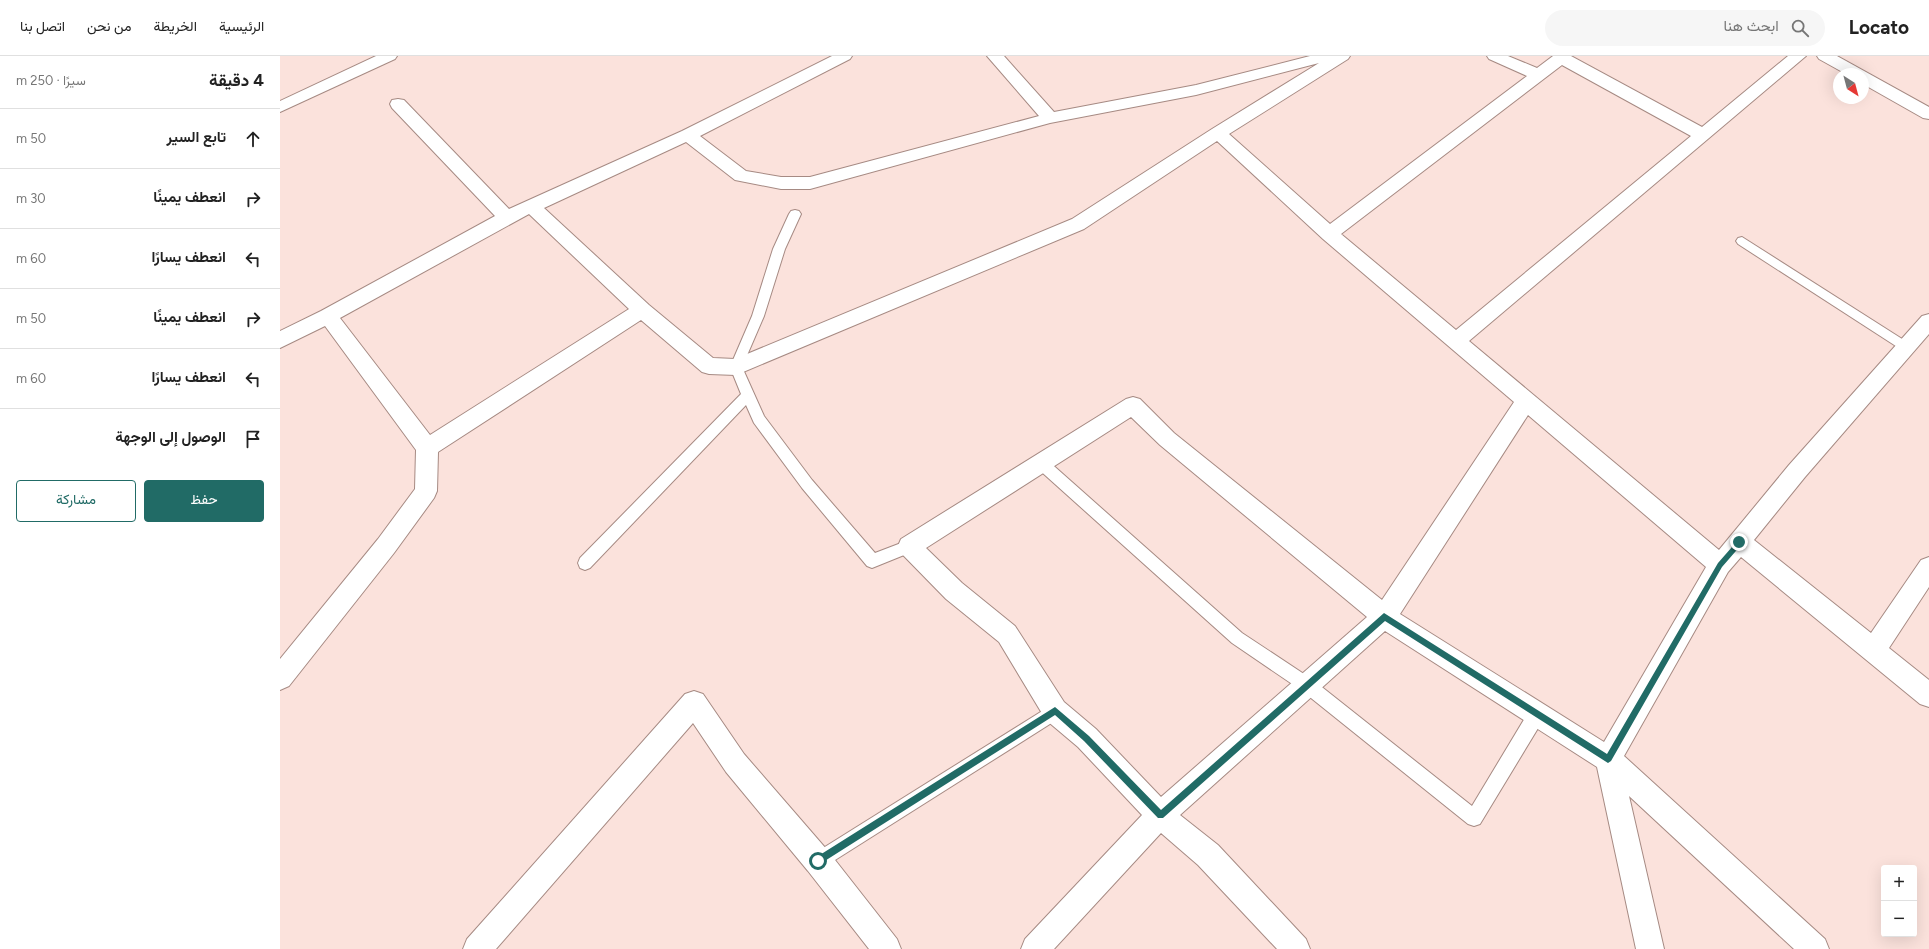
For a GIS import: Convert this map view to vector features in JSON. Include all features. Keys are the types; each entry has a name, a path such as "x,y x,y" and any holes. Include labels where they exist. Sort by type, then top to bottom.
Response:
{"street":[{"path":"280,107 389,56"},
{"path":"280,340 328,316 507,217 688,135 844,56"},
{"path":"995,56 1050,118"},
{"path":"688,135 741,176 782,183 810,183 1050,118 1196,90 1330,56"},
{"path":"531,206 642,310 709,366 736,367 1078,224 1218,133 1342,56"},
{"path":"1495,56 1538,75"},
{"path":"1456,341 1798,56"},
{"path":"1824,56 1847,68"},
{"path":"1329,234 1562,57 1703,135"},
{"path":"1869,80 1929,114"},
{"path":"398,104 507,217"},
{"path":"1218,133 1329,234 1720,565"},
{"path":"426,448 642,310"},
{"path":"280,678 386,546 426,491 426,448 328,316"},
{"path":"1650,949 1608,759 1720,565 1797,471 1929,321"},
{"path":"1035,949 1160,815 1384,617 1526,401"},
{"path":"1296,949 1208,855 1160,815 1087,738 1055,711 1007,634 954,591 909,546 1133,405 1167,439 1384,617 1608,759 1815,949"},
{"path":"1739,542 1929,695"},
{"path":"1873,651 1929,567"},
{"path":"477,949 694,703 735,763 818,861 887,949"}],"lane":[{"path":"795,214 779,249 758,316 736,367 759,419 802,478 872,561 909,546"},
{"path":"1742,241 1906,347"},
{"path":"585,563 748,395"},
{"path":"1041,463 1237,638 1307,685 1474,818 1537,714"},
{"path":"818,861 1055,711"}],"route":[{"path":"818,861 1055,711 1087,738 1160,815 1384,617 1608,759 1720,565 1739,542"}]}
